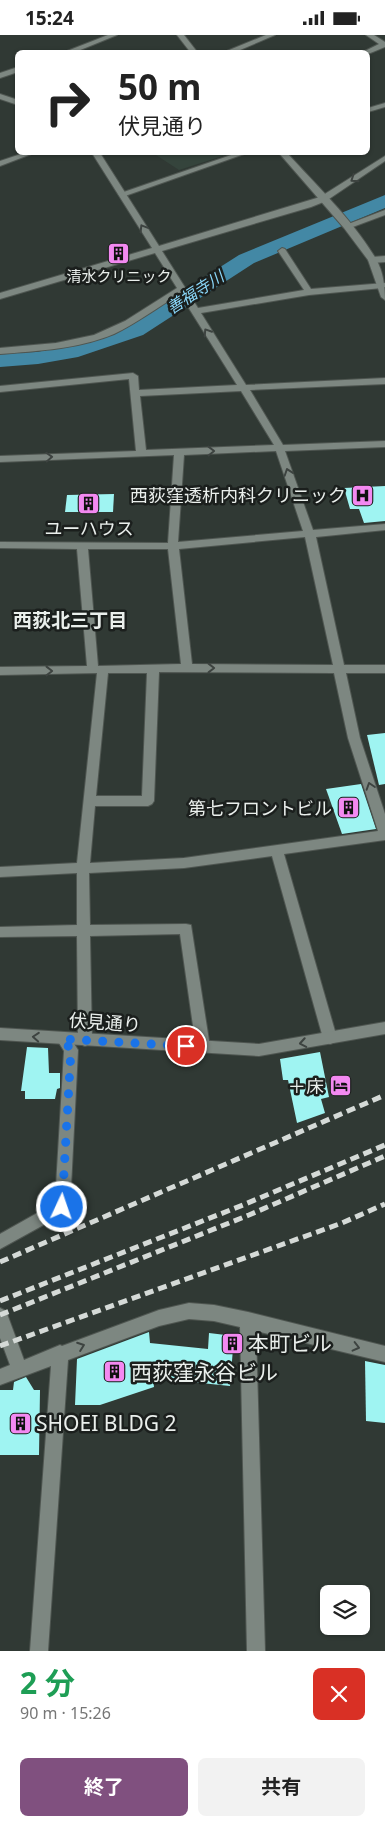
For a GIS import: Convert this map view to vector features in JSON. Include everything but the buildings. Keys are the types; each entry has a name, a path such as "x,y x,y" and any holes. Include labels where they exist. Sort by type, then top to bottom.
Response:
{"street":[{"path":"72,50 114,35"},
{"path":"180,35 192,50"},
{"path":"233,50 272,35"},
{"path":"369,35 385,45"},
{"path":"370,51 385,45"},
{"path":"80,47 88,50"},
{"path":"0,76 15,70"},
{"path":"0,96 15,102"},
{"path":"370,109 385,105"},
{"path":"0,164 25,155"},
{"path":"0,872 184,863 385,834 354,738 310,535 280,449 244,387 181,291 97,155"},
{"path":"122,194 237,155"},
{"path":"285,155 336,213 372,260 385,297"},
{"path":"0,295 323,199 385,158"},
{"path":"346,226 385,212"},
{"path":"282,251 309,292"},
{"path":"372,260 385,259"},
{"path":"192,308 309,292 382,285"},
{"path":"0,351 65,345 92,338 112,331 181,291"},
{"path":"0,389 133,376 141,453"},
{"path":"136,393 385,381"},
{"path":"0,459 385,444"},
{"path":"178,451 173,546 187,668"},
{"path":"0,545 173,546 385,527"},
{"path":"82,545 98,670 84,867 85,1040"},
{"path":"0,671 187,668 385,669"},
{"path":"89,801 148,801 153,669"},
{"path":"277,850 330,1038"},
{"path":"0,932 186,929 202,1047"},
{"name":"伏見通り","path":"0,1034 259,1051 385,1028"},
{"path":"0,1242 62,1207 71,1050 63,1039"},
{"path":"0,1377 60,1353 159,1318 189,1311 214,1313 248,1320 385,1354"},
{"path":"0,1315 19,1369"},
{"path":"248,1320 256,1651"},
{"path":"39,1651 60,1353"}],"shaded area":[{"path":"156,155 226,155 179,170"}],"water":[{"name":"善福寺川","path":"385,195 385,208 254,263 143,335 78,357 38,364 0,367 0,353 36,352 69,346 126,327 239,255"}],"railway":[{"path":"0,1262 385,1095"},
{"path":"0,1301 243,1205 385,1145"},
{"path":"0,1315 249,1215 385,1156"},
{"path":"0,1346 342,1223 385,1204"}],"place":[{"name":"清水クリニック","path":"119,253"},
{"name":"西荻窪透析内科クリニック","path":"362,495"},
{"name":"ユーハウス","path":"89,503"},
{"name":"第七フロントビル","path":"348,808"},
{"name":"＋床","path":"340,1086"},
{"name":"本町ビル","path":"232,1343"},
{"name":"西荻窪永谷ビル","path":"115,1372"},
{"name":"SHOEI BLDG 2","path":"20,1423"}],"district":[{"name":"西荻北三丁目","path":"70,620"}],"route":[{"path":"62,1207 71,1050 63,1039 186,1046"}]}
